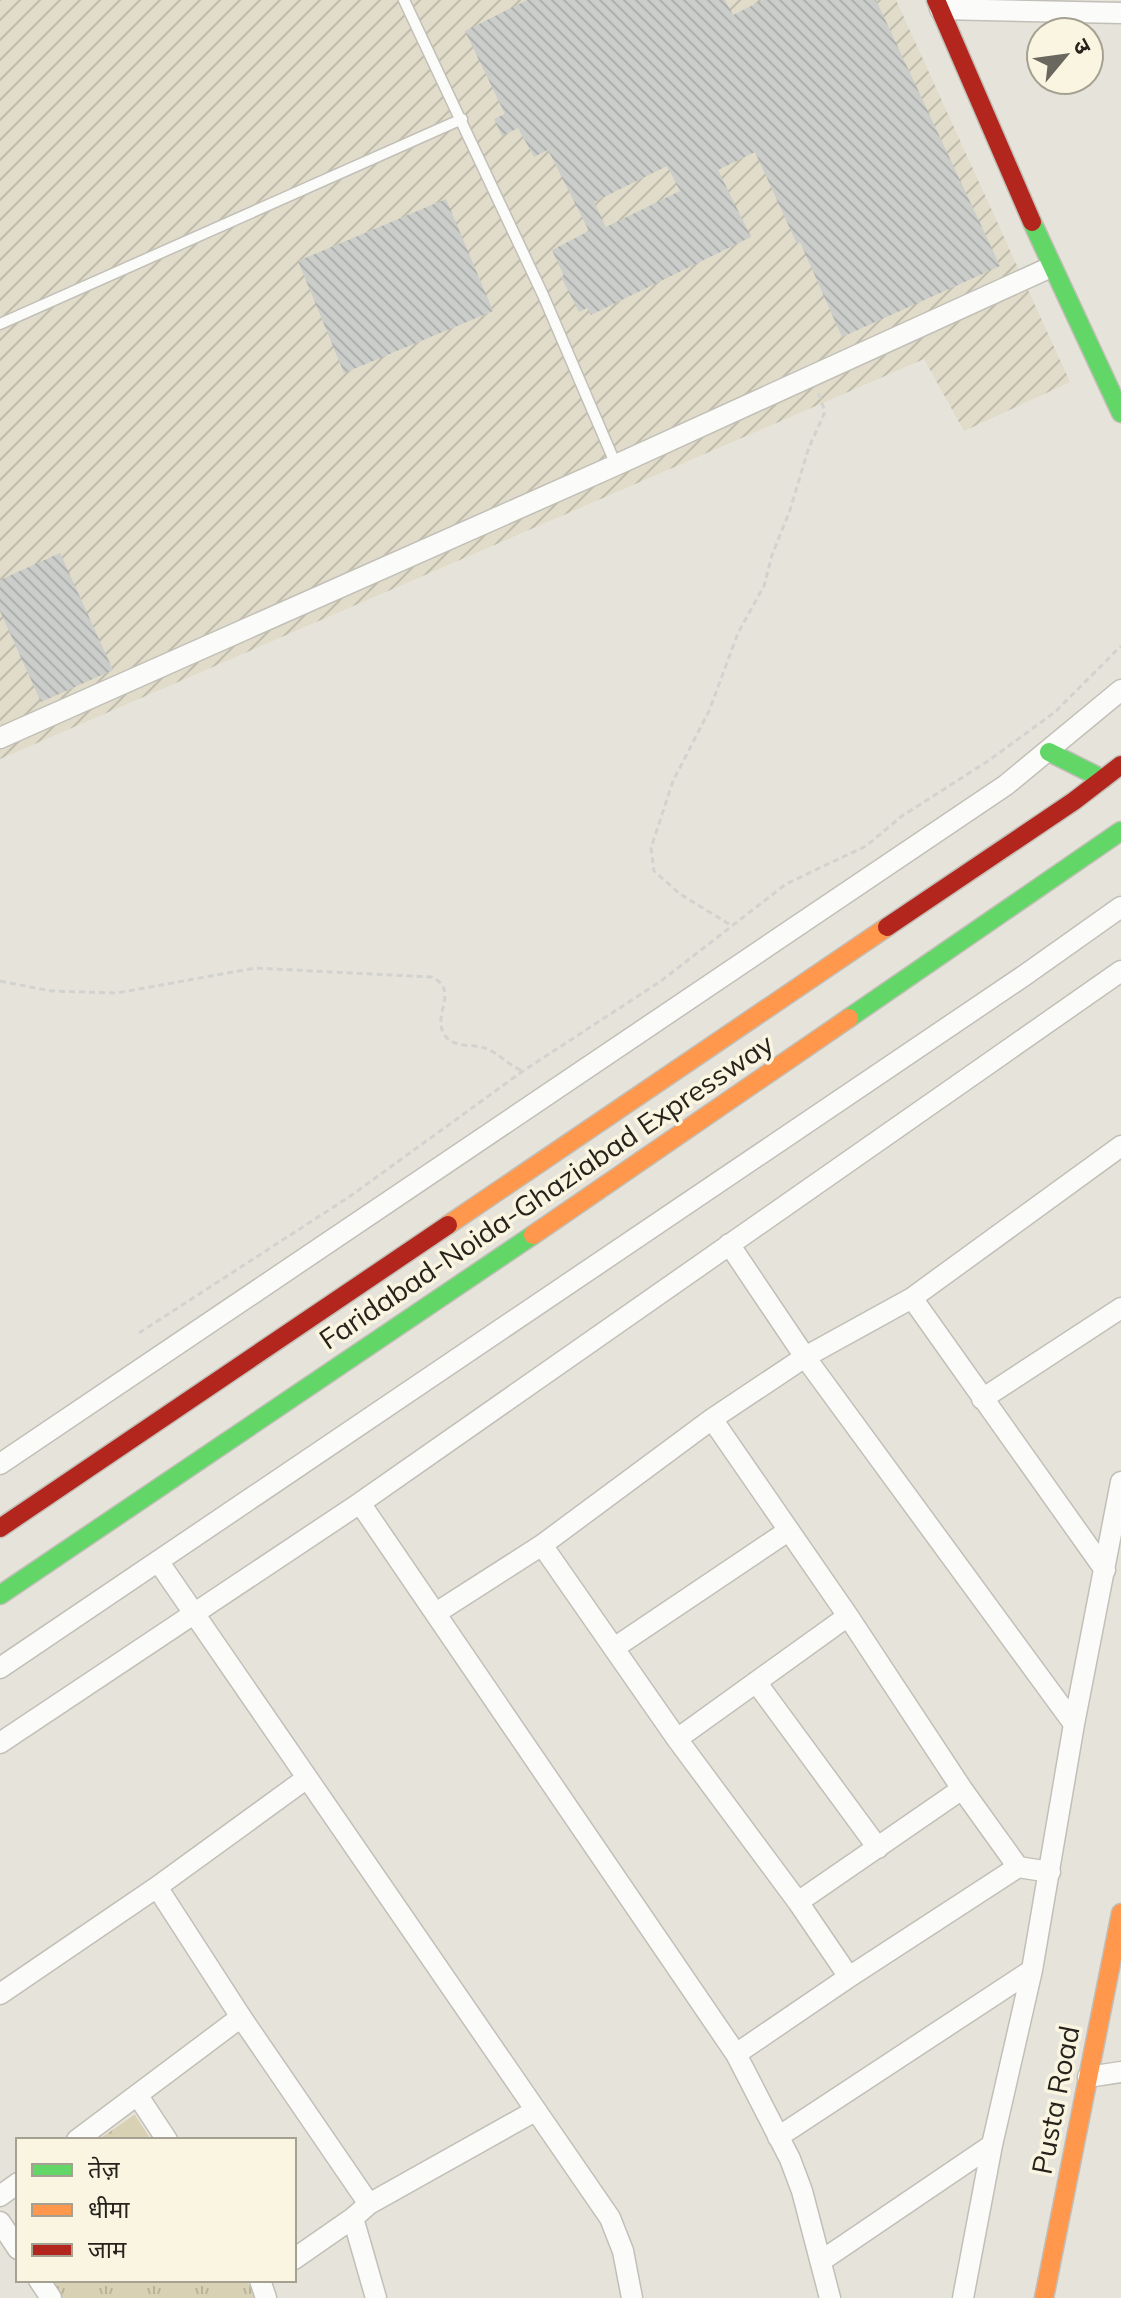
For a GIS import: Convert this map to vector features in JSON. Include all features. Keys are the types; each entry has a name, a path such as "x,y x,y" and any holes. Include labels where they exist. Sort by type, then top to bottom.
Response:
{"main road":[{"path":"938,4 1051,267 1121,413"},
{"path":"1049,752 1103,779"},
{"name":"Faridabad-Noida-Ghaziabad Expressway","path":"0,1528 1074,801 1121,765"},
{"name":"Faridabad-Noida-Ghaziabad Expressway","path":"0,1595 620,1176 1121,831"},
{"name":"Pusta Road","path":"1044,2298 1121,1915"}],"street":[{"path":"938,4 1121,13"},
{"path":"0,738 616,465 1051,267"},
{"path":"0,1464 1006,785 1121,690"},
{"path":"0,1668 999,993 1121,907"},
{"path":"0,1743 360,1503 1121,971"},
{"path":"436,1613 542,1545 712,1419 805,1357 912,1298 1121,1146"},
{"path":"729,1244 805,1357 1074,1724"},
{"path":"912,1298 1105,1570"},
{"path":"982,1399 1121,1308"},
{"path":"712,1419 1018,1867"},
{"path":"963,2298 992,2145 1032,1970 1074,1724 1121,1482"},
{"path":"360,1503 736,2054 802,2191 830,2298"},
{"path":"614,1648 788,1531"},
{"path":"542,1545 849,1977"},
{"path":"158,1561 610,2218 623,2251 632,2298"},
{"path":"677,1739 848,1616"},
{"path":"756,1682 878,1848"},
{"path":"0,1994 157,1887 307,1778"},
{"path":"798,1902 962,1789"},
{"path":"736,2054 1018,1867 1050,1872"},
{"path":"157,1887 241,2017 369,2204"},
{"path":"778,2137 1032,1970"},
{"path":"80,2138 241,2017"},
{"path":"1088,2077 1121,2072"},
{"path":"138,2096 166,2138"},
{"path":"296,2258 369,2204 535,2111"},
{"path":"821,2261 992,2145"},
{"path":"353,2218 376,2298"},
{"path":"0,2222 16,2246"}],"lane":[{"path":"404,0 543,295 616,465"},
{"path":"0,324 462,119"}],"path":[{"path":"730,926 680,894 654,871 651,848 673,781 709,711 738,633 764,586 809,447 822,421 825,412 812,377"},
{"path":"139,1333 349,1197 523,1071 661,981 786,884 866,846 902,816 988,761 1055,712 1121,646"},
{"path":"0,981 51,991 117,993 255,968 432,977 441,983 446,993 441,1028 446,1038 455,1043 487,1049 523,1071"}],"shaded area":[{"path":"0,0 896,0 1070,382 964,431 924,359 0,759"}],"green space":[{"path":"134,2115 150,2138 101,2138"},
{"path":"52,2282 247,2282 257,2298 63,2298"}],"building":[{"path":"527,0 725,0 733,15 763,0 876,0 1000,266 842,337 800,242 797,244 755,152 718,170 751,237 591,315 587,308 579,312 561,277 564,276 552,250 589,231 548,150 534,157 518,128 502,136 494,119 505,114 465,31","holes":["667,166 680,191 606,227 594,202"]},
{"path":"446,199 493,311 344,373 298,261"},
{"path":"60,553 113,670 41,702 0,611 0,580"}],"traffic: fast":[{"path":"1032,222 1121,413"},
{"path":"1049,752 1103,779"},
{"path":"849,1018 1121,831"},
{"path":"0,1595 533,1235"}],"traffic: slow":[{"path":"448,1225 887,927"},
{"path":"533,1235 849,1018"},
{"path":"1044,2298 1121,1913"}],"traffic: jam":[{"path":"936,0 1032,222"},
{"path":"887,927 1074,801 1121,765"},
{"path":"0,1528 448,1225"}]}
